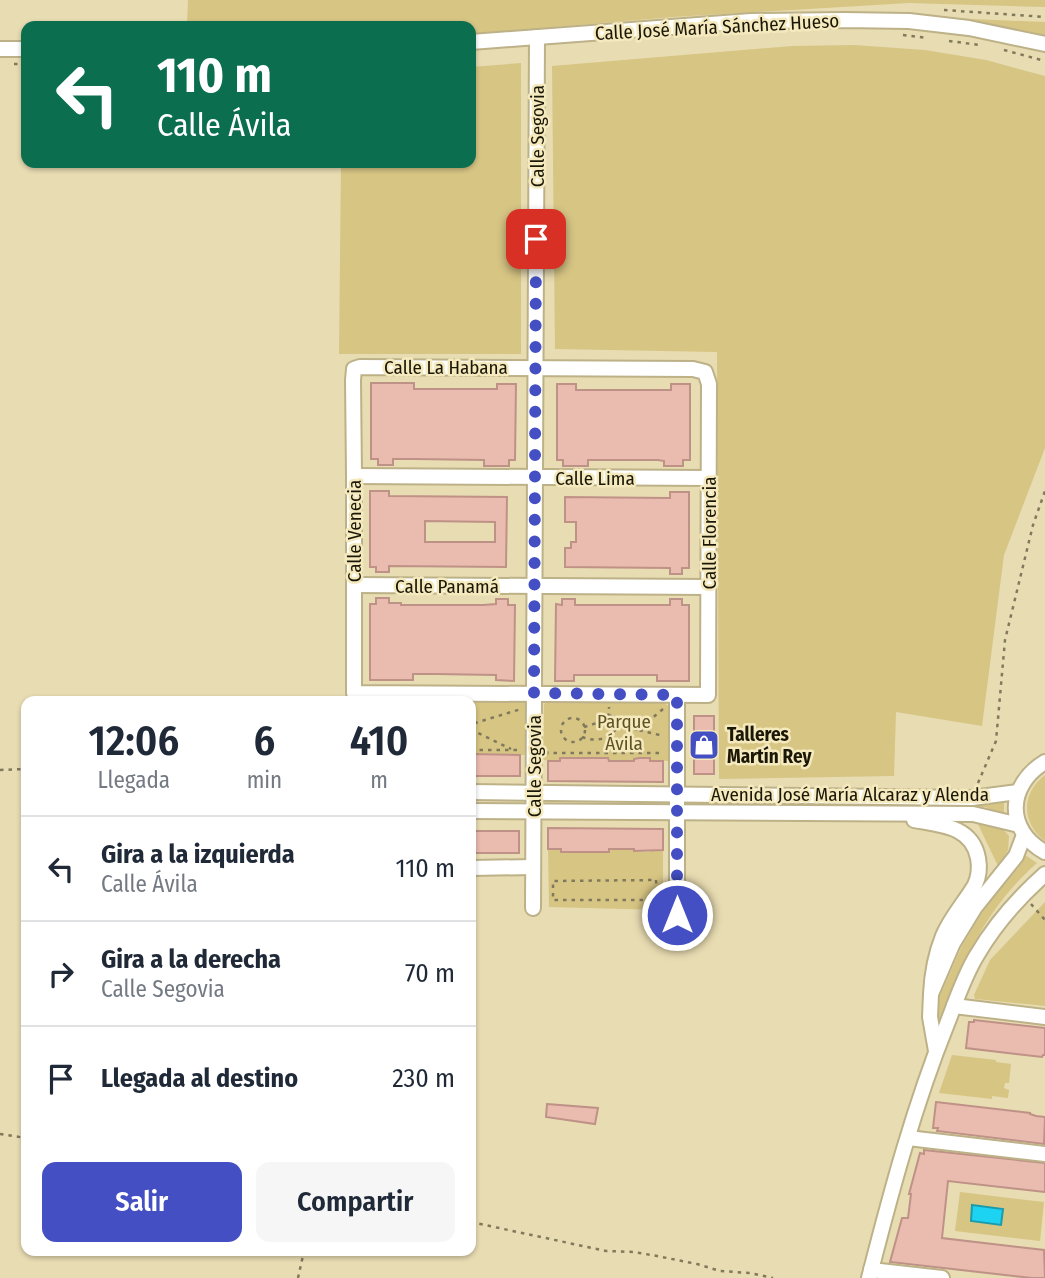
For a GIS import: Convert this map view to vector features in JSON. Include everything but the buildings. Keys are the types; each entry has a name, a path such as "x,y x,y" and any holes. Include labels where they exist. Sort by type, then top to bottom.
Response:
{"street":[{"name":"Calle José María Sánchez Hueso","path":"476,42 751,21 909,21 969,28 1045,44"},
{"name":"Calle Segovia","path":"533,908 537,37"},
{"path":"0,48 21,49"},
{"name":"Calle La Habana","path":"354,369 693,369 705,372"},
{"name":"Calle Venecia","path":"354,369 354,693 378,696"},
{"name":"Calle Florencia","path":"677,695 708,695 709,383 705,372"},
{"name":"Calle Lima","path":"354,476 709,478"},
{"name":"Calle Panamá","path":"354,585 708,587"},
{"path":"444,696 518,693 677,695 677,915"},
{"path":"1045,762 1024,779 1016,803 1016,814 1022,830 1035,847 1045,852"},
{"name":"Avenida José María Alcaraz y Alenda","path":"476,792 972,798 1018,792"},
{"name":"Avenida José María Alcaraz y Alenda","path":"476,811 973,814 1022,830"},
{"name":"Avenida José María Alcaraz y Alenda","path":"881,813 954,828 968,838 976,849 980,868 976,882 943,936 932,970 930,1017 936,1051"},
{"path":"932,994 953,943 975,907 1016,856 1022,830"},
{"path":"476,868 533,867"},
{"path":"942,1278 870,1274 888,1203 936,1051 975,957 999,922 1045,874"},
{"path":"954,1006 1045,1017"},
{"path":"908,1138 1045,1154"}],"path":[{"path":"895,34 933,39"},
{"path":"943,40 986,47"},
{"path":"997,49 1045,61"},
{"path":"972,798 996,741 1005,640 1033,525 1045,491"},
{"path":"476,723 521,710 518,693"},
{"path":"582,737 591,740 603,739 617,728 616,722 609,714 608,694"},
{"path":"638,730 663,709"},
{"path":"584,727 600,722 609,714"},
{"path":"574,718 581,721 584,727 584,734 575,741 567,740 562,734 562,726 567,720 574,718"},
{"path":"617,728 664,736"},
{"path":"476,732 512,750"},
{"path":"476,750 521,750"},
{"path":"547,753 664,753"},
{"path":"0,770 21,769"},
{"path":"656,880 657,900 553,900 553,881 656,880"},
{"path":"1022,895 1045,920"},
{"path":"0,1135 21,1137"},
{"path":"476,1223 606,1251 645,1254 720,1271 773,1278"},
{"path":"298,1278 303,1256"}],"green space":[{"path":"188,0 1045,0 1045,7 909,3 673,17 476,34 476,21 187,21"},
{"path":"949,18 1045,22 1045,38"},
{"path":"854,45 925,50 986,60 1045,76 1045,448 1004,555 982,726 896,712 894,776 719,779 717,352 555,349 552,66 792,46"},
{"path":"521,63 521,354 339,354 341,168 476,168 476,67"},
{"path":"476,700 524,700 526,755 476,754"},
{"name":"Parque Ávila","path":"548,701 664,702 668,706 668,761 609,761 608,758 543,760 544,704"},
{"path":"1045,775 1045,841 1032,826 1027,808 1031,790"},
{"path":"1004,797 1004,814 985,807 682,806 682,801"},
{"path":"976,820 1001,827 1009,836 1008,850 999,868"},
{"path":"548,849 561,849 561,852 593,849 593,852 608,852 609,849 649,852 663,850 663,910 549,907"},
{"path":"1025,855 1037,863 989,918 966,959 938,1026 936,1005 962,946 986,906 1018,868"},
{"path":"1045,902 1045,1006 975,999 974,995 990,960"},
{"path":"952,1055 1011,1064 1009,1083 1005,1083 1004,1088 1009,1090 1008,1098 992,1096 992,1099 939,1093"},
{"path":"960,1192 1044,1202 1040,1241 955,1231"}],"water":[{"path":"972,1205 1003,1209 1001,1225 971,1221"}],"place":[{"name":"Talleres Martín Rey","path":"704,745"}],"route":[{"path":"536,239 534,693 677,695 677,915"}]}
